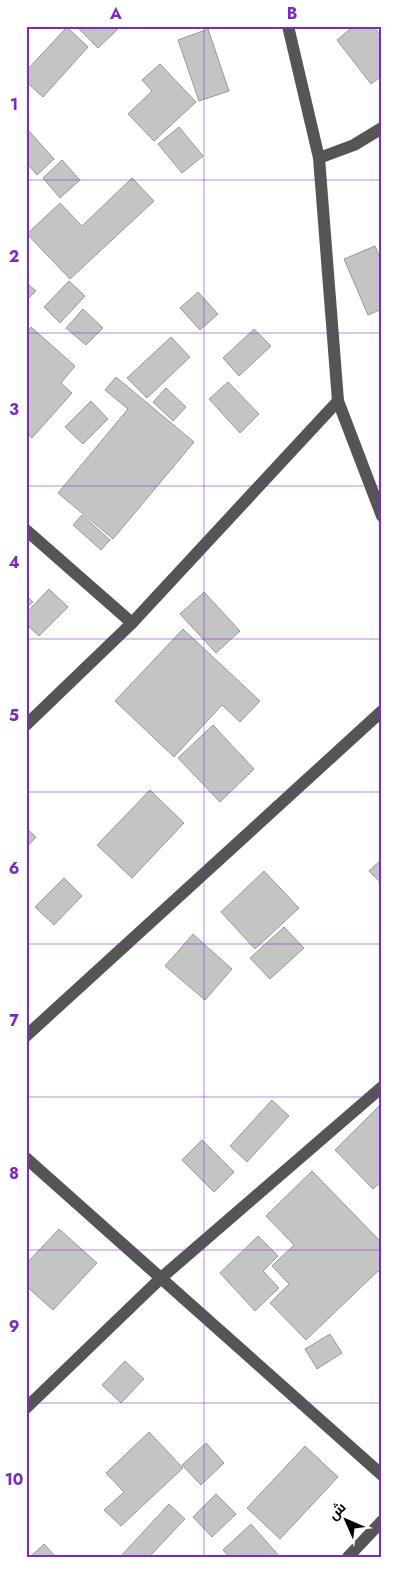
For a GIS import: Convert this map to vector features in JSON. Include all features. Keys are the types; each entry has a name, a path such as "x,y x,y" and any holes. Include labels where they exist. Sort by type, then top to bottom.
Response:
{"street":[{"path":"288,26 318,158 338,401 382,516"},
{"path":"318,158 354,145 382,128"},
{"path":"26,725 132,622 338,401"},
{"path":"26,530 132,622"},
{"path":"26,1036 382,711"},
{"path":"26,1408 161,1278 382,1087"},
{"path":"26,1158 382,1475"},
{"path":"348,1557 382,1521"}],"building":[{"path":"76,26 115,26 118,29 98,48"},
{"path":"354,26 373,26 382,37 382,76 371,84 337,40"},
{"path":"67,27 88,47 43,97 26,82 26,71"},
{"path":"208,29 229,91 199,101 178,40"},
{"path":"160,64 196,102 154,141 128,114 152,91 142,80"},
{"path":"179,127 203,156 182,173 158,144"},
{"path":"29,131 54,159 37,175 26,162 26,134"},
{"path":"62,160 80,180 60,198 43,178"},
{"path":"132,178 154,201 70,279 27,234 60,203 82,226"},
{"path":"375,246 382,262 382,309 368,315 344,259"},
{"path":"69,281 85,296 60,323 44,307"},
{"path":"26,282 36,291 26,301"},
{"path":"198,292 218,314 200,330 180,308"},
{"path":"83,309 103,328 86,345 66,328"},
{"path":"31,327 75,366 61,383 72,393 32,438 26,433 26,333"},
{"path":"254,329 271,346 239,376 223,358"},
{"path":"171,337 190,357 147,398 127,378"},
{"path":"116,377 194,442 113,539 58,493 128,409 105,390"},
{"path":"228,382 259,414 240,433 209,399"},
{"path":"166,388 186,407 173,421 153,402"},
{"path":"91,401 108,419 83,444 65,427"},
{"path":"82,515 110,540 101,550 73,525"},
{"path":"49,589 68,607 39,636 26,624 26,613"},
{"path":"204,592 240,631 216,653 180,614"},
{"path":"26,595 33,602 26,608"},
{"path":"183,629 260,701 240,722 222,705 174,757 115,701"},
{"path":"213,725 254,769 220,802 178,758"},
{"path":"150,790 184,823 132,878 97,845"},
{"path":"26,828 36,837 26,848"},
{"path":"382,859 382,884 369,871"},
{"path":"264,871 299,908 255,949 221,912"},
{"path":"64,878 82,896 54,925 35,907"},
{"path":"284,927 304,948 270,979 250,958"},
{"path":"193,934 232,969 205,1000 165,966"},
{"path":"272,1100 289,1116 247,1162 230,1146"},
{"path":"381,1104 382,1181 373,1189 335,1150"},
{"path":"202,1140 234,1172 214,1192 182,1160"},
{"path":"312,1171 382,1243 382,1275 378,1271 306,1340 270,1303 289,1284 272,1266 294,1245 266,1216"},
{"path":"59,1229 97,1263 53,1310 26,1286 26,1264"},
{"path":"258,1236 278,1256 263,1271 279,1288 255,1311 220,1273"},
{"path":"330,1334 342,1353 317,1369 305,1349"},
{"path":"125,1361 144,1379 121,1403 102,1385"},
{"path":"149,1432 183,1468 121,1526 104,1510 124,1492 106,1473"},
{"path":"206,1443 224,1463 201,1485 182,1465"},
{"path":"305,1446 338,1477 280,1539 247,1508"},
{"path":"216,1494 236,1514 212,1537 193,1517"},
{"path":"169,1504 185,1519 149,1557 120,1557"},
{"path":"251,1524 280,1557 229,1557 223,1550"},
{"path":"44,1544 56,1557 30,1557"}]}
